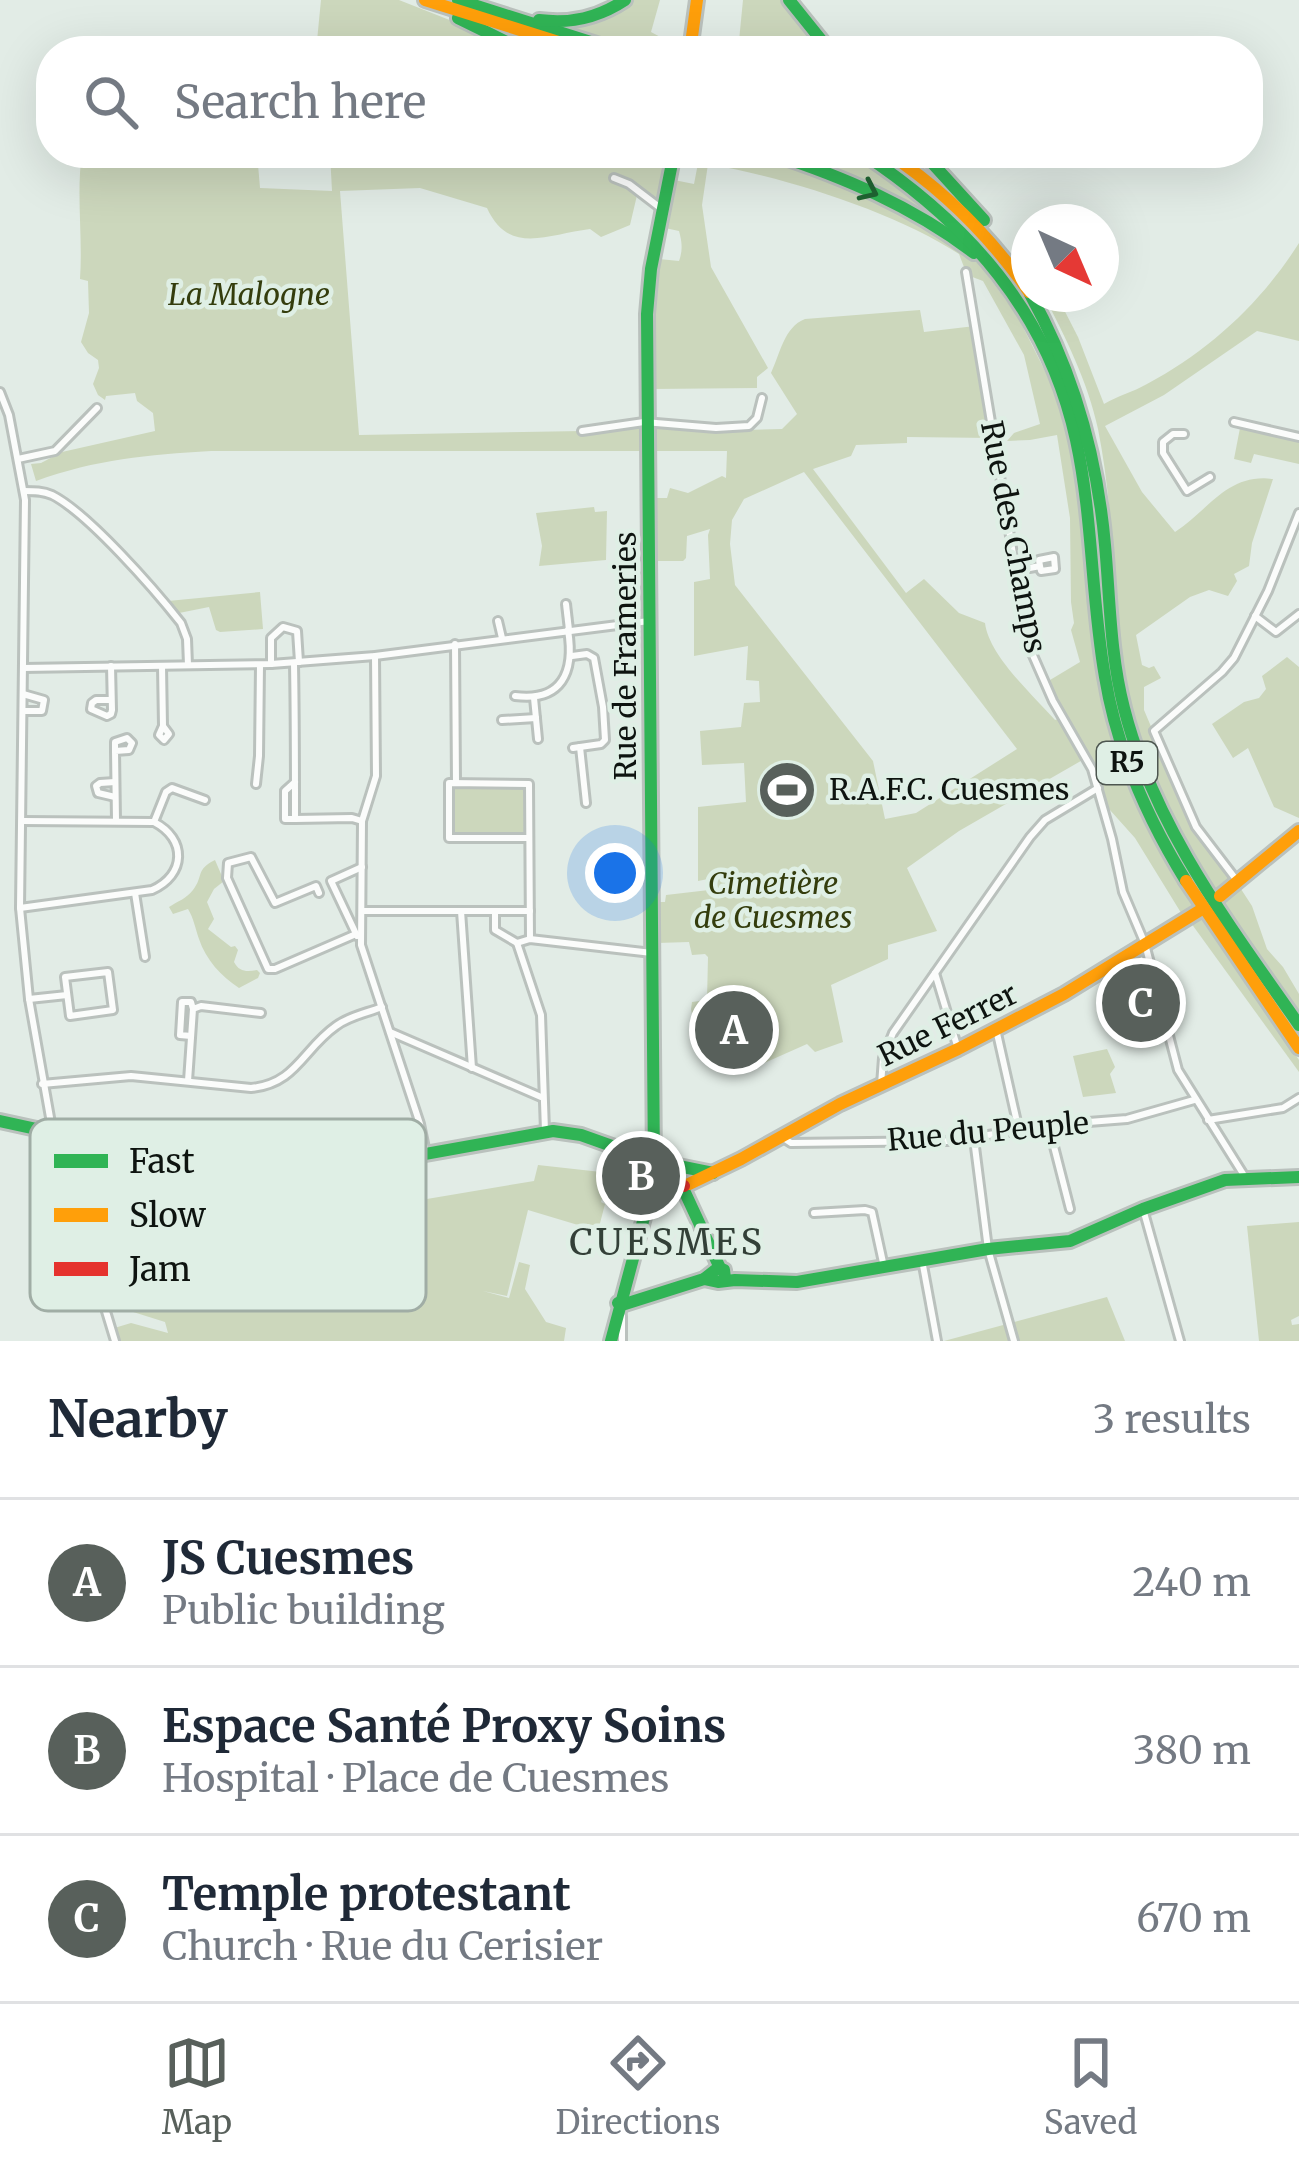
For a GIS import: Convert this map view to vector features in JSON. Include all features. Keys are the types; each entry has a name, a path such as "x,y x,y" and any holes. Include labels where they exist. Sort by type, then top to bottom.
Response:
{"main road":[{"path":"415,0 493,36"},
{"path":"425,0 539,36"},
{"path":"458,0 571,36"},
{"path":"514,18 578,21 603,14 625,0"},
{"path":"692,36 697,0"},
{"path":"788,0 818,36"},
{"name":"Rue de Frameries","path":"611,1341 654,1164 646,314 650,269 671,168"},
{"path":"812,168 915,213 962,243 1010,287"},
{"name":"R5","path":"885,168 954,221 1010,287 1074,402"},
{"name":"R5","path":"909,168 962,211 1011,266"},
{"path":"936,168 994,233 1011,261"},
{"name":"R5","path":"1040,312 1063,355 1099,489 1114,660 1142,767 1192,864 1299,1025"},
{"name":"R5","path":"1082,433 1102,662 1112,717 1130,772 1182,872 1299,1048"},
{"path":"1220,896 1299,831"},
{"name":"Rue Ferrer","path":"545,1131 581,1135 681,1178 713,1173 807,1121 1064,994 1199,911"},
{"path":"0,1121 30,1127"},
{"path":"426,1153 545,1131"},
{"path":"621,1303 715,1276 797,1282 1070,1241 1207,1186 1245,1178 1299,1177"},
{"path":"651,1188 681,1178 715,1276"}],"street":[{"path":"614,178 663,210"},
{"name":"Rue des Champs","path":"966,272 1028,644 1098,788 1123,892 1144,944 1172,1053 1194,1100 1245,1178"},
{"path":"0,392 24,491 20,908 49,1119"},
{"path":"582,431 647,422 748,426 757,418 762,398"},
{"path":"17,459 55,451 97,407"},
{"path":"1234,422 1299,437"},
{"path":"1184,434 1173,434 1163,442 1163,453 1187,491 1210,477"},
{"path":"24,491 53,496 104,538 181,623 188,665"},
{"path":"1238,882 1196,827 1154,731 1228,665 1255,616 1299,513"},
{"path":"1014,571 1040,566"},
{"path":"515,696 534,698 562,681 572,656 566,604"},
{"path":"1255,616 1276,632 1299,614"},
{"path":"498,621 502,638"},
{"path":"23,668 260,665 375,656 649,621"},
{"path":"271,664 271,638 283,627 297,631 295,782 285,791 285,819 362,821"},
{"path":"454,644 456,783"},
{"path":"361,945 362,821 376,776 375,656"},
{"path":"572,656 594,658 603,707 604,743 577,748 586,803"},
{"path":"256,784 260,665"},
{"path":"111,666 111,700"},
{"path":"162,666 164,726"},
{"path":"22,710 42,711 44,700 23,694"},
{"path":"534,698 538,739"},
{"path":"502,720 536,718"},
{"path":"115,751 116,820"},
{"path":"116,782 96,786 98,794 116,797"},
{"path":"529,838 448,838 449,783 529,784 530,939"},
{"path":"154,822 172,788 205,800"},
{"path":"881,1085 887,1044 1037,827 1098,788"},
{"path":"20,908 135,893 166,883 177,864 175,840 154,822 22,821"},
{"path":"320,893 316,886 274,903 250,857 228,863 227,878 268,969 356,934"},
{"path":"362,867 331,881 361,945 418,1119"},
{"path":"135,893 145,957"},
{"path":"362,911 530,911"},
{"path":"461,911 472,1068"},
{"path":"495,912 495,930 517,943 541,1016 545,1131"},
{"path":"517,943 530,939 652,953"},
{"path":"108,972 113,1010 70,1016 68,995 65,977 108,972"},
{"path":"935,973 958,1049"},
{"path":"29,999 68,995"},
{"path":"188,1081 193,1009 191,1002 182,1002 180,1035 191,1036"},
{"path":"42,1084 122,1076 269,1086 286,1076 334,1026 382,1007"},
{"path":"193,1009 261,1013"},
{"path":"996,1028 1018,1131"},
{"path":"390,1032 543,1098"},
{"path":"1208,1120 1282,1108 1299,1099"},
{"name":"Rue du Peuple","path":"782,1137 791,1143 947,1141 1126,1119 1194,1100"},
{"path":"1049,1126 1070,1209"},
{"path":"974,1138 988,1250 1014,1341"},
{"path":"1143,1209 1180,1341"},
{"path":"814,1213 872,1212 884,1267"},
{"path":"922,1260 937,1341"},
{"path":"621,1303 622,1341"},
{"path":"106,1311 115,1341"}],"green space":[{"path":"321,0 399,0 489,36 317,36"},
{"path":"627,0 660,0 651,32 658,36 593,36 557,24"},
{"path":"743,0 785,0 813,36 739,36"},
{"path":"80,168 258,168 260,188 332,191 331,168 666,168 660,205 638,191 630,225 601,237 590,229 518,237 496,223 487,208 420,188 340,191 359,435 582,431 648,424 782,429 797,414 771,373 787,335 805,319 920,310 924,332 975,326 993,438 907,437 907,443 856,445 851,456 813,469 906,593 924,579 959,613 985,623 1003,662 1055,720 1061,718 1045,683 1080,662 1071,630 1070,518 1057,435 1007,441 1014,433 1040,424 1024,355 983,281 967,275 959,254 903,224 838,198 726,168 799,168 917,219 980,265 1017,315 1055,391 1080,498 1096,668 1107,721 1196,907 1183,916 1135,838 1101,800 1086,758 959,831 907,868 937,931 888,945 888,959 831,985 843,1042 815,1052 807,1044 762,1064 749,1013 707,1023 711,1043 702,1044 697,1041 691,1009 692,1002 707,1000 708,957 692,955 689,942 657,943 658,902 665,902 666,895 709,890 708,879 698,881 698,807 746,802 744,763 702,765 700,731 741,727 744,703 760,702 759,681 746,680 748,646 694,656 694,582 710,579 710,529 687,536 683,561 654,561 654,498 667,498 670,488 688,493 726,478 727,451 211,451 122,459 36,481 31,464 62,452 155,431 153,413 137,401 135,393 106,396 105,400 93,384 98,360 81,342 89,313 88,281 80,279","holes":["804,472 1017,749 916,813 885,819 873,761 735,585 732,520 744,499"]},
{"path":"697,168 707,168 702,205 711,267 768,368 757,377 757,388 652,389 652,307 659,259 679,261 682,250 679,231 665,228 669,179 694,184"},
{"path":"811,168 876,168 967,240"},
{"path":"1299,243 1299,341 1257,331 1164,395 1105,426 1142,492 1175,532 1230,488 1273,479 1249,566 1234,574 1237,581 1228,596 1209,590 1190,597 1136,635 1142,665 1154,666 1161,678 1144,687 1144,710 1186,809 1228,869 1230,880 1217,892 1181,834 1142,751 1122,655 1098,429 1082,377 1052,312 1065,312 1104,404 1170,371 1212,341 1268,286"},
{"path":"1240,428 1299,442 1299,464 1254,454 1251,463 1234,459"},
{"path":"594,507 595,512 607,511 606,560 539,566 542,546 536,513"},
{"path":"260,592 263,629 220,632 209,607 179,613 168,601"},
{"path":"1287,657 1299,667 1299,818 1274,807 1248,748 1233,758 1212,724 1244,702 1259,698 1266,689 1262,676"},
{"path":"453,787 525,787 525,835 453,835"},
{"path":"215,860 224,881 207,902 214,919 208,929 235,946 238,968 260,973 239,988 210,961 188,909 173,914 169,907 190,893 202,870"},
{"path":"1239,886 1252,906 1267,949 1299,994 1299,1014 1222,900"},
{"path":"1200,914 1299,1060 1299,1072 1191,923"},
{"path":"1107,1049 1115,1067 1110,1074 1116,1093 1083,1097 1073,1056"},
{"path":"538,1165 610,1173 598,1231 528,1210 507,1296 483,1291 509,1298 519,1262 530,1265 525,1289 546,1322 566,1328 564,1341 115,1341 111,1329 131,1323 168,1333 165,1322 130,1311 426,1311 426,1199 534,1181"},
{"path":"1299,1222 1299,1316 1291,1320 1292,1325 1299,1324 1299,1341 1259,1341 1247,1226"},
{"path":"1107,1297 1125,1341 944,1341"}],"traffic: fast":[{"path":"458,0 572,36"},
{"path":"539,20 584,18 625,0"},
{"path":"789,0 818,36"},
{"path":"458,18 495,36"},
{"path":"611,1341 654,1167 647,314 671,168"},
{"path":"813,168 876,194 974,253"},
{"path":"883,168 969,241 1024,311 1046,351 1063,394 1082,469 1100,647 1117,731 1146,808 1186,881"},
{"path":"937,168 984,220"},
{"path":"1040,312 1071,384 1089,447 1101,512 1116,667 1137,752 1197,874 1299,1025"},
{"path":"0,1121 30,1128"},
{"path":"426,1154 553,1131 713,1173"},
{"path":"704,1279 797,1282 988,1249 1070,1241 1225,1180 1299,1177"},
{"path":"682,1186 720,1268"},
{"path":"618,1303 704,1279 718,1268 724,1270 725,1278"}],"traffic: slow":[{"path":"425,0 539,36"},
{"path":"692,36 697,0"},
{"path":"908,168 965,216 1011,268"},
{"path":"1220,896 1299,831"},
{"path":"1186,881 1299,1048"},
{"path":"689,1184 1064,994 1199,911"}],"traffic: jam":[{"path":"651,1188 664,1183 684,1186"}],"place":[{"name":"R.A.F.C. Cuesmes","path":"787,790"},
{"name":"Temple protestant","path":"1141,1003"},
{"name":"JS Cuesmes","path":"734,1030"},
{"name":"Espace Santé Proxy Soins","path":"641,1176"}],"district":[{"name":"CUESMES","path":"667,1242"}],"park label":[{"name":"La Malogne","path":"249,295"},
{"name":"Cimetière de Cuesmes","path":"773,901"}]}
